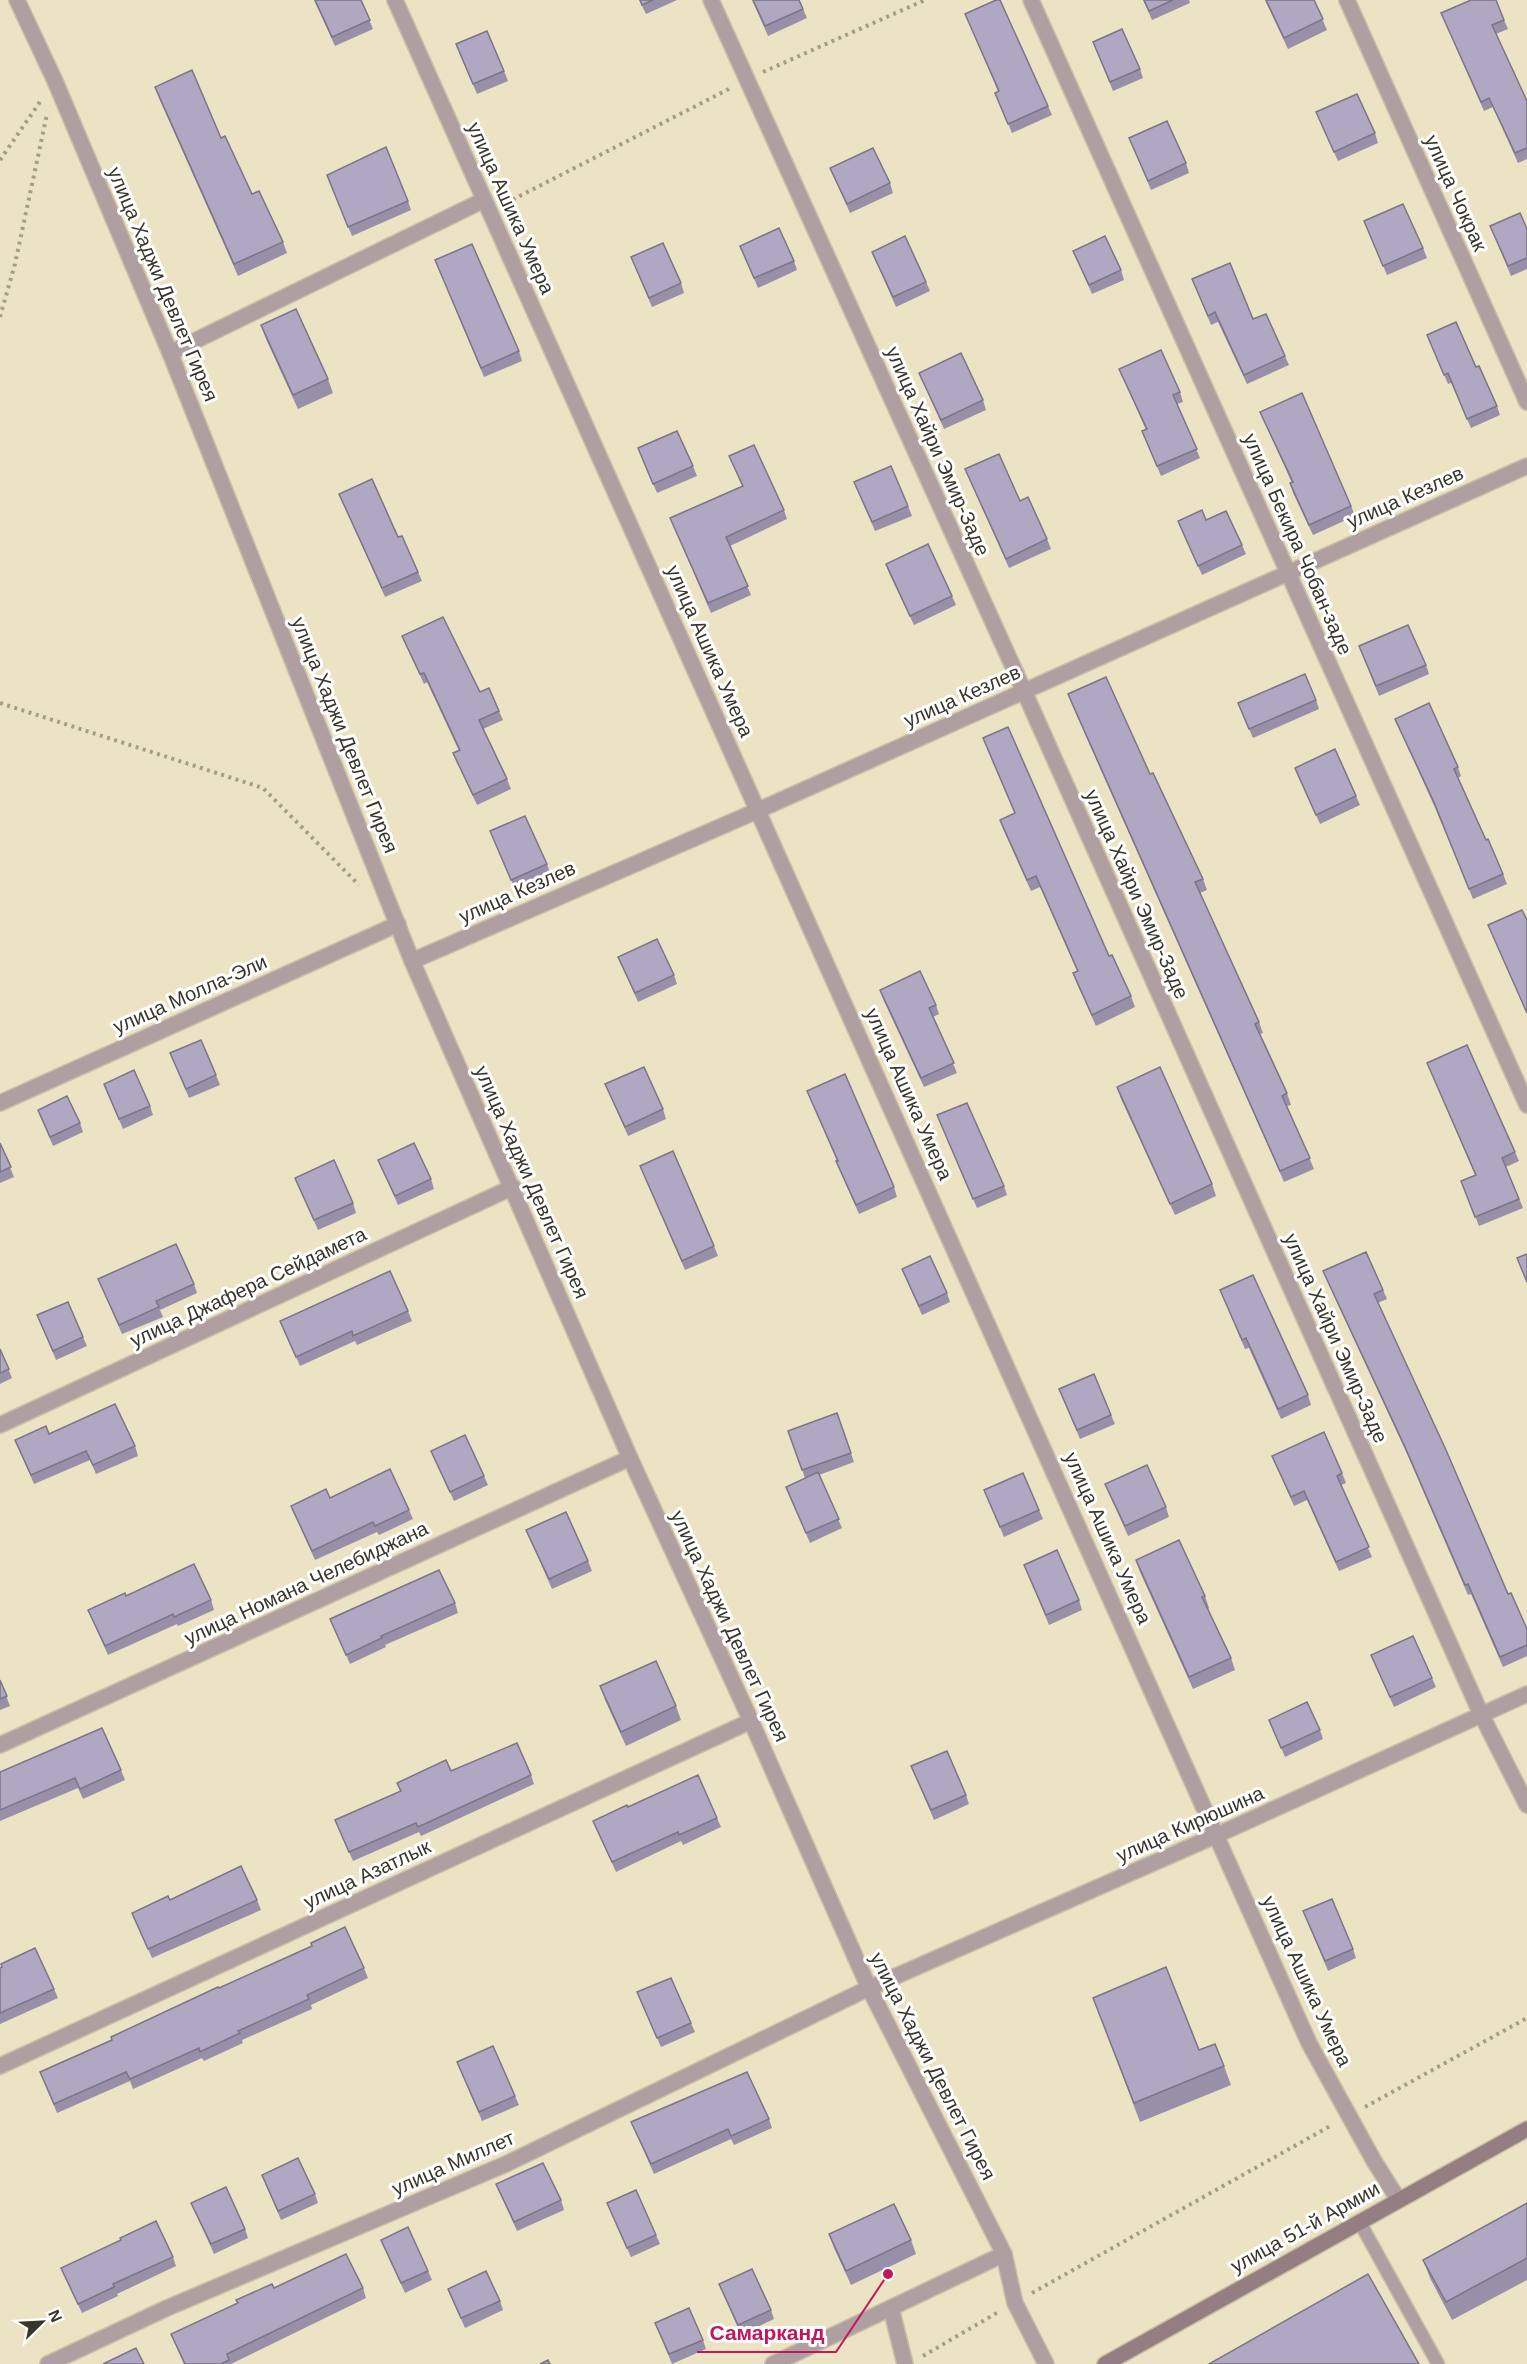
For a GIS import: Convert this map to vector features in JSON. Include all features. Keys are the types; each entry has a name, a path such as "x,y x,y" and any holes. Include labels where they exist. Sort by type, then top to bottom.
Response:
{"main road":[{"name":"улица 51-й Армии","path":"1105,2364 1527,2129"}],"street":[{"name":"улица Хаджи Девлет Гирея","path":"16,0 55,81 170,353 412,961 630,1458 751,1720 869,1988 1004,2254 1015,2302 1046,2364"},
{"name":"улица Ашика Умера","path":"395,0 1218,1835 1309,2043 1374,2161 1398,2199"},
{"name":"улица Хайри Эмир-Заде","path":"711,0 1024,691 1481,1714 1527,1805"},
{"name":"улица Бекира Чобан-заде","path":"1031,0 1527,1105"},
{"name":"улица Чокрак","path":"1347,0 1527,402"},
{"path":"170,353 487,206"},
{"name":"улица Кезлев","path":"412,961 759,810 1527,466"},
{"name":"улица Молла-Эли","path":"0,1103 398,924"},
{"name":"улица Джафера Сейдамета","path":"0,1425 513,1188"},
{"name":"улица Номана Челебиджана","path":"0,1745 630,1458"},
{"name":"улица Кирюшина","path":"869,1988 1218,1835 1527,1694"},
{"name":"улица Азатлык","path":"0,2066 751,1720"},
{"name":"улица Миллет","path":"48,2364 167,2308 506,2164 869,1988"},
{"path":"773,2364 1004,2254"},
{"path":"891,2307 912,2361"}],"lane":[{"path":"1359,2222 1438,2364"}],"path":[{"path":"487,206 747,79 924,0"},
{"path":"0,160 55,81"},
{"path":"0,317 15,264 55,81"},
{"path":"0,703 263,788 364,890"},
{"path":"912,2361 1527,2018"}],"building":[{"path":"315,0 361,0 370,20 332,37"},
{"path":"640,0 653,0 642,5"},
{"path":"753,0 799,0 803,9 765,26"},
{"path":"1000,0 1048,106 1008,124 995,93 999,91 965,14"},
{"path":"1144,0 1173,0 1149,11"},
{"path":"1266,0 1314,0 1323,19 1284,38"},
{"path":"1471,0 1496,0 1504,20 1492,25 1527,101 1527,148 1515,153 1489,98 1481,102 1441,13"},
{"path":"1122,29 1140,69 1110,82 1093,42"},
{"path":"487,31 504,71 473,84 456,44"},
{"path":"192,70 221,138 225,136 252,194 259,191 283,242 234,264 155,87"},
{"path":"1357,94 1375,133 1334,152 1316,112"},
{"path":"1167,121 1186,163 1148,181 1129,138"},
{"path":"386,147 408,201 348,227 327,175"},
{"path":"873,148 890,183 847,204 830,168"},
{"path":"1403,204 1423,248 1383,266 1364,221"},
{"path":"1520,213 1527,229 1527,258 1508,266 1490,226"},
{"path":"779,228 794,261 754,278 740,246"},
{"path":"905,236 926,282 893,297 872,252"},
{"path":"1105,236 1121,270 1089,285 1073,251"},
{"path":"663,243 681,283 649,298 631,257"},
{"path":"472,244 519,351 481,368 435,260"},
{"path":"1230,263 1253,319 1266,314 1285,356 1244,375 1215,312 1208,316 1192,279"},
{"path":"296,309 328,379 293,395 261,325"},
{"path":"1456,322 1497,406 1467,419 1448,373 1444,375 1427,335"},
{"path":"1161,350 1180,392 1173,395 1197,449 1157,466 1142,431 1147,429 1119,369"},
{"path":"961,353 983,400 941,420 919,373"},
{"path":"1302,393 1351,506 1309,525 1290,483 1293,482 1260,412"},
{"path":"677,431 693,466 653,484 638,448"},
{"path":"754,445 784,510 726,537 748,586 708,603 670,518 743,486 729,456"},
{"path":"999,454 1020,501 1028,497 1047,539 1006,559 965,469"},
{"path":"891,466 908,506 872,522 854,482"},
{"path":"372,479 398,537 402,536 418,572 382,588 339,494"},
{"path":"1202,510 1206,520 1226,511 1242,545 1198,566 1178,521"},
{"path":"928,544 952,596 910,616 886,564"},
{"path":"443,617 480,692 489,688 499,711 479,720 507,779 473,795 453,753 460,750 424,673 420,674 402,636"},
{"path":"1408,625 1426,665 1376,686 1359,646"},
{"path":"1305,674 1316,700 1249,729 1238,703"},
{"path":"1106,677 1150,774 1153,773 1203,879 1195,882 1259,1022 1255,1024 1287,1093 1282,1096 1310,1158 1280,1171 1068,694"},
{"path":"1429,703 1458,767 1454,769 1503,874 1469,889 1433,800 1395,719"},
{"path":"1008,727 1109,956 1112,955 1131,996 1092,1015 1073,973 1078,971 1036,876 1027,880 1000,820 1015,813 983,738"},
{"path":"1335,749 1356,796 1316,815 1295,768"},
{"path":"525,816 547,864 511,880 490,831"},
{"path":"1522,910 1527,920 1527,1013 1488,925"},
{"path":"657,939 674,975 635,993 618,957"},
{"path":"920,971 936,1005 929,1008 954,1063 921,1078 880,990"},
{"path":"201,1040 216,1075 186,1089 170,1053"},
{"path":"1467,1045 1515,1152 1502,1158 1519,1199 1475,1217 1461,1181 1476,1175 1427,1063"},
{"path":"644,1067 663,1109 625,1127 605,1084"},
{"path":"1160,1067 1212,1184 1170,1204 1117,1087"},
{"path":"134,1070 150,1106 119,1119 104,1084"},
{"path":"845,1074 894,1187 856,1205 807,1091"},
{"path":"67,1096 80,1123 50,1137 38,1110"},
{"path":"967,1103 1004,1186 973,1199 937,1115"},
{"path":"0,1143 11,1167 0,1172"},
{"path":"414,1143 431,1179 395,1196 378,1160"},
{"path":"673,1151 714,1246 682,1261 640,1166"},
{"path":"334,1160 353,1203 314,1220 295,1178"},
{"path":"176,1244 194,1284 156,1301 159,1307 119,1325 98,1279"},
{"path":"1366,1252 1383,1290 1374,1294 1446,1450 1508,1594 1511,1593 1527,1629 1527,1645 1500,1657 1468,1584 1465,1585 1405,1447 1323,1271"},
{"path":"1527,1254 1527,1282 1517,1258"},
{"path":"930,1256 947,1293 919,1306 902,1269"},
{"path":"390,1271 408,1311 353,1336 352,1331 296,1357 280,1321"},
{"path":"1253,1275 1308,1395 1278,1409 1246,1338 1242,1340 1220,1290"},
{"path":"68,1302 83,1337 53,1351 37,1315"},
{"path":"0,1349 9,1369 0,1373"},
{"path":"1094,1374 1111,1415 1077,1430 1059,1389"},
{"path":"115,1404 135,1446 93,1465 86,1451 31,1475 15,1440 46,1426 49,1434"},
{"path":"837,1413 851,1453 802,1470 788,1431"},
{"path":"1324,1432 1342,1473 1337,1476 1369,1547 1336,1562 1304,1491 1291,1497 1272,1456"},
{"path":"465,1435 484,1476 450,1492 431,1451"},
{"path":"1147,1465 1166,1507 1125,1526 1105,1484"},
{"path":"390,1469 409,1510 375,1526 373,1522 312,1551 291,1506 326,1489 330,1498"},
{"path":"818,1472 839,1519 806,1533 786,1487"},
{"path":"1023,1473 1039,1510 1000,1527 984,1490"},
{"path":"566,1512 588,1561 549,1579 526,1530"},
{"path":"1179,1540 1205,1596 1202,1597 1231,1658 1189,1677 1136,1560"},
{"path":"1057,1550 1079,1600 1046,1615 1024,1565"},
{"path":"194,1564 211,1600 174,1617 173,1614 105,1646 88,1610 125,1593 126,1596"},
{"path":"439,1570 455,1603 381,1636 382,1638 346,1655 330,1619"},
{"path":"1413,1636 1432,1678 1390,1697 1371,1655"},
{"path":"656,1661 676,1706 621,1732 600,1686"},
{"path":"0,1680 7,1696 0,1699"},
{"path":"1307,1702 1320,1730 1281,1748 1269,1720"},
{"path":"102,1728 121,1770 80,1789 75,1778 0,1810 0,1772"},
{"path":"517,1743 531,1775 418,1827 416,1823 349,1852 335,1820 401,1791 397,1783 446,1760 451,1771"},
{"path":"947,1751 966,1795 931,1810 911,1766"},
{"path":"698,1775 717,1818 679,1835 678,1832 612,1862 593,1821"},
{"path":"241,1866 257,1900 148,1949 132,1913 168,1896 170,1900"},
{"path":"1332,1899 1353,1949 1325,1961 1303,1911"},
{"path":"345,1927 364,1968 307,1995 309,1999 238,2031 240,2033 200,2052 199,2048 130,2079 126,2072 54,2104 40,2072 112,2040 111,2037 218,1987 312,1946 311,1943"},
{"path":"35,1948 54,1989 0,2013 1,1964"},
{"path":"1166,1967 1199,2050 1215,2044 1224,2066 1134,2103 1093,1998"},
{"path":"671,1978 691,2023 657,2038 637,1992"},
{"path":"493,2046 515,2096 479,2112 457,2062"},
{"path":"747,2072 769,2119 731,2136 728,2129 651,2164 631,2122"},
{"path":"298,2158 315,2194 278,2211 262,2175"},
{"path":"543,2163 561,2200 514,2222 496,2184"},
{"path":"226,2187 245,2229 211,2244 191,2203"},
{"path":"636,2190 656,2235 627,2248 607,2203"},
{"path":"1527,2203 1527,2258 1446,2302 1423,2260"},
{"path":"894,2204 911,2240 846,2271 829,2234"},
{"path":"156,2221 173,2257 113,2284 114,2287 78,2304 61,2268"},
{"path":"408,2227 428,2271 401,2283 381,2240"},
{"path":"346,2254 363,2288 227,2354 229,2360 221,2364 185,2364 171,2334 238,2303 236,2300 272,2284 274,2288"},
{"path":"752,2269 771,2310 738,2325 719,2284"},
{"path":"486,2271 500,2301 461,2318 448,2289"},
{"path":"1368,2274 1419,2364 1209,2364"},
{"path":"689,2308 703,2340 669,2354 655,2323"},
{"path":"136,2348 144,2364 103,2364"}],"place":[{"name":"Самарканд","path":"888,2274"}]}
